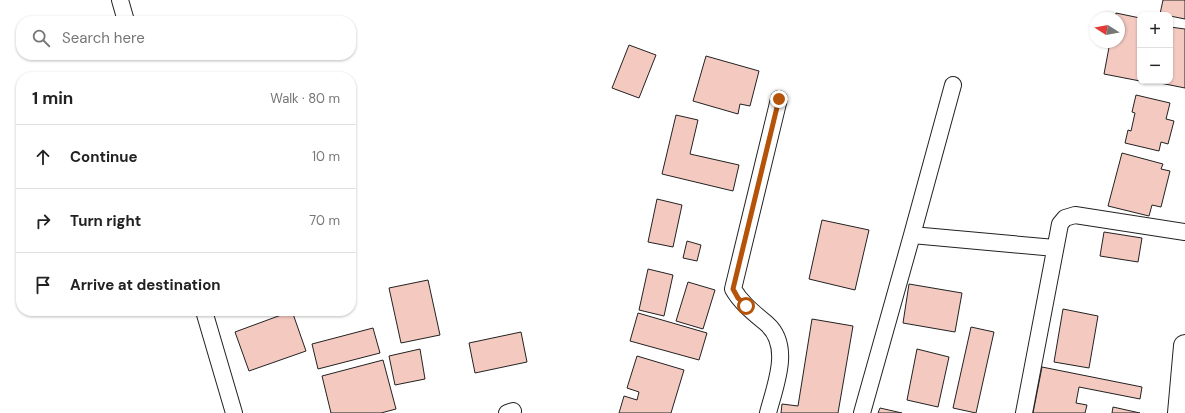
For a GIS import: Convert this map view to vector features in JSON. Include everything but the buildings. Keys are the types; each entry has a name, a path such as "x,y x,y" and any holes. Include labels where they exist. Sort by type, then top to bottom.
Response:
{"street":[{"path":"120,0 125,16"},
{"path":"862,413 953,85"},
{"path":"768,413 779,368 780,347 773,329 738,298 733,289 779,99"},
{"path":"1024,413 1060,224 1065,218 1075,215 1185,232"},
{"path":"912,235 1056,248"},
{"path":"205,316 234,413"},
{"path":"1179,413 1185,346"}],"route":[{"path":"746,306 738,298 733,289 779,99"}]}
